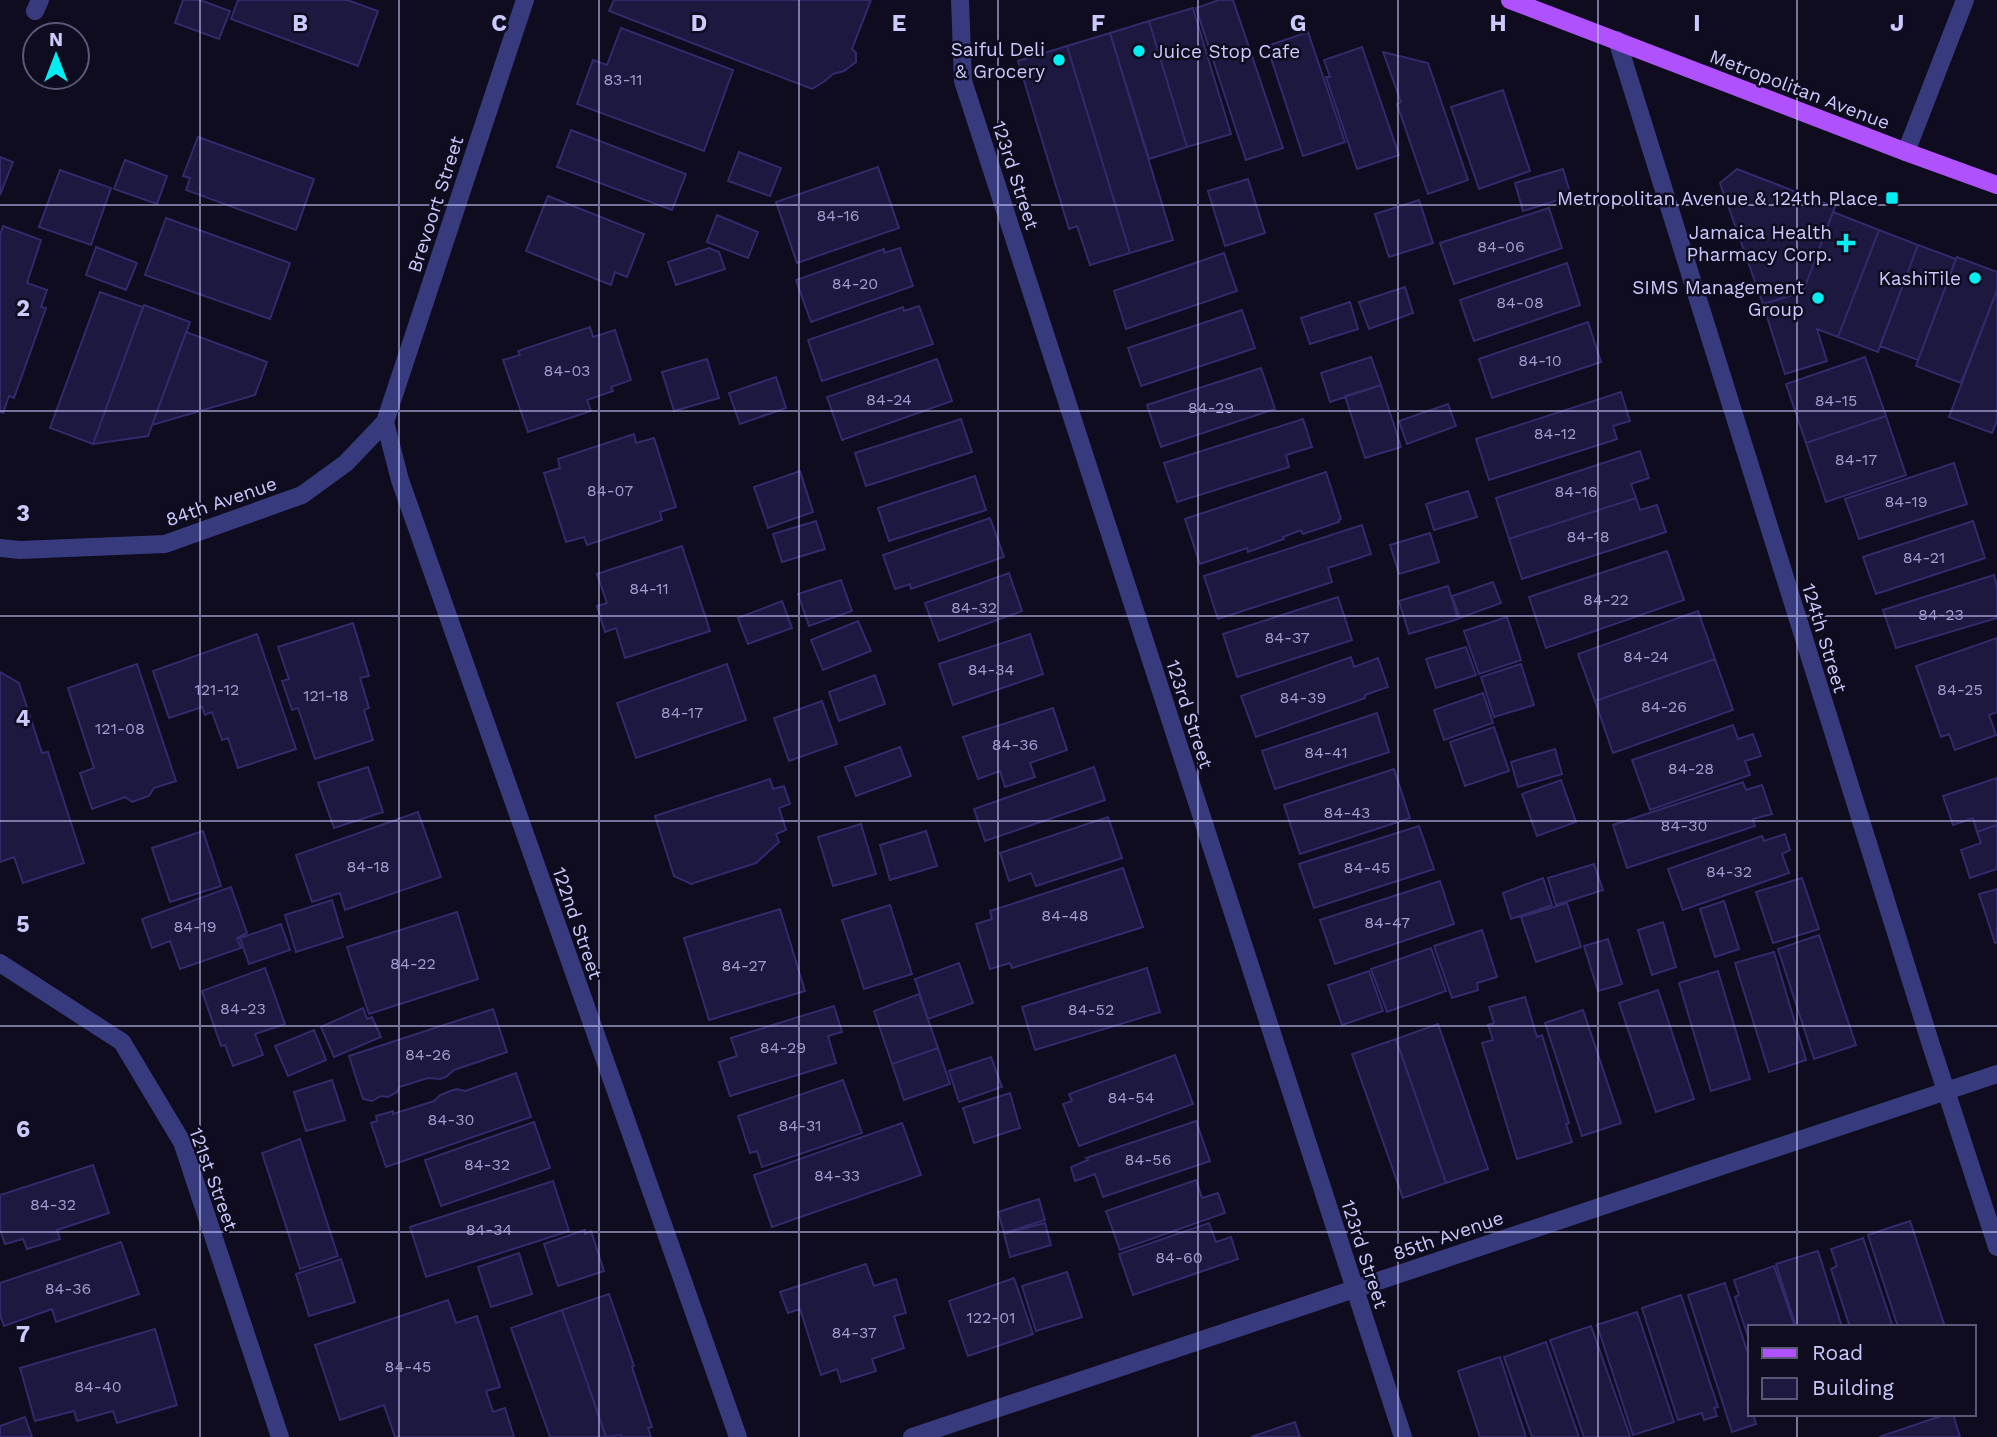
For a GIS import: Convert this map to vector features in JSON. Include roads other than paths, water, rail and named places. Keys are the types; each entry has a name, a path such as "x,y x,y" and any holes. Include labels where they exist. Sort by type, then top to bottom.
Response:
{"main road":[{"name":"Metropolitan Avenue","path":"1510,0 1997,185"}],"street":[{"name":"Brevoort Street","path":"385,422 525,0"},
{"name":"123rd Street","path":"960,0 964,81 1403,1437"},
{"path":"1906,152 1965,0"},
{"name":"124th Street","path":"1617,40 1945,1092 1997,1247"},
{"name":"84th Avenue","path":"0,548 20,550 165,544 302,495 346,463 385,422"},
{"name":"122nd Street","path":"385,422 404,493 738,1437"},
{"name":"121st Street","path":"0,963 122,1041 175,1131 186,1155 280,1437"},
{"name":"85th Avenue","path":"912,1437 1997,1074"}],"place":[{"name":"Juice Stop Cafe","path":"1139,51"},
{"name":"Saiful Deli & Grocery","path":"1059,60"},
{"name":"Metropolitan Avenue & 124th Place","path":"1892,198"},
{"name":"Jamaica Health Pharmacy Corp.","path":"1846,243"},
{"name":"KashiTile","path":"1975,278"},
{"name":"SIMS Management Group","path":"1818,298"}]}
